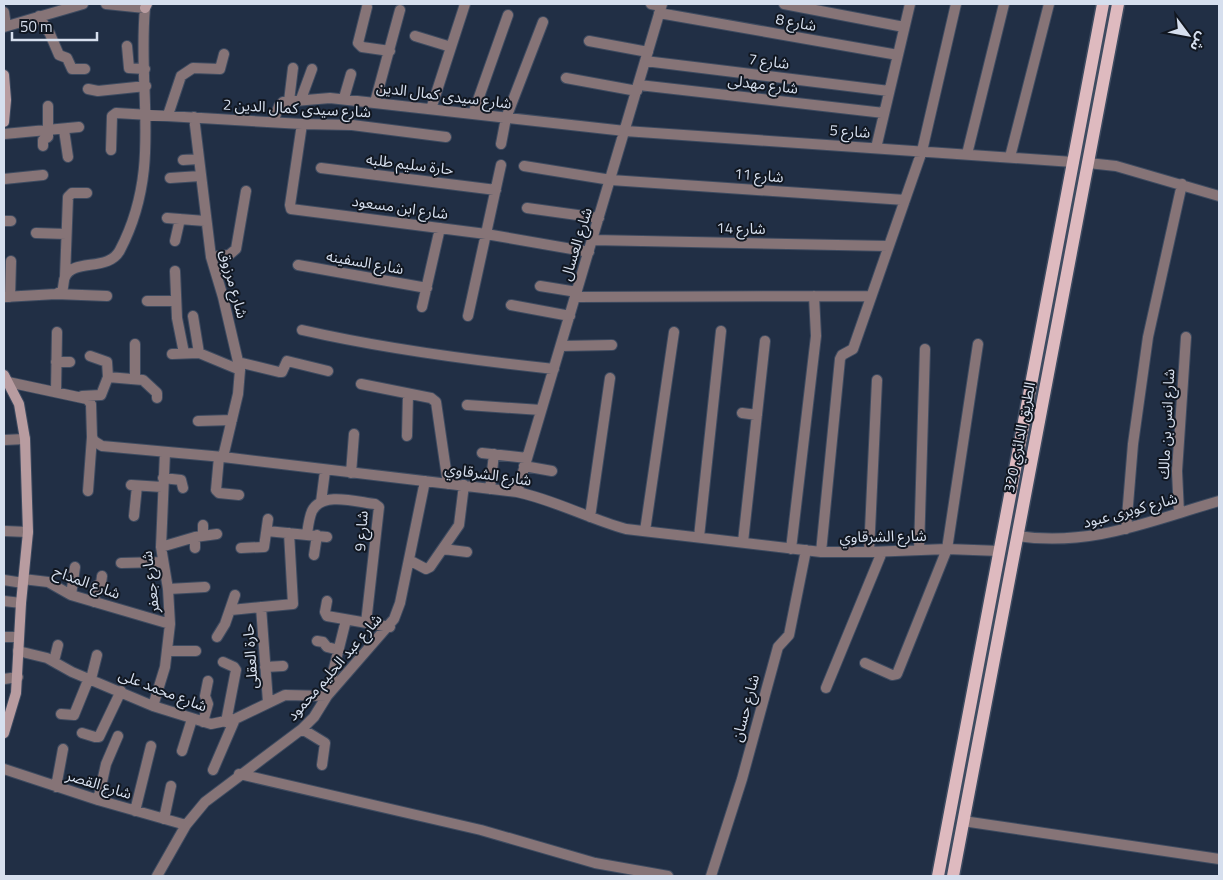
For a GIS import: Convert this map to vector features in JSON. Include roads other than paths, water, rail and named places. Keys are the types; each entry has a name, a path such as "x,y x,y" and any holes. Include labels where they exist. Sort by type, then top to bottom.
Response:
{"main road":[{"name":"الطريق الدائري 320","path":"938,876 1102,4"},
{"name":"الطريق الدائري 320","path":"953,876 1118,4"},
{"path":"973,692 986,694"}],"street":[{"path":"4,12 5,26 39,16 57,7 83,4"},
{"path":"65,276 75,268 111,261 122,248 139,200 144,175 147,150 146,6 109,4"},
{"path":"431,109 465,4"},
{"path":"784,4 904,27"},
{"path":"876,148 910,4"},
{"path":"821,552 840,359 842,355 853,349 922,151 956,4"},
{"path":"967,154 1004,4"},
{"path":"1010,157 1049,4"},
{"path":"367,6 358,43 362,47 390,51"},
{"name":"شارع 8","path":"658,7 898,55"},
{"name":"شارع العسال","path":"517,492 638,88 658,7"},
{"path":"375,102 400,10"},
{"path":"39,16 50,34 59,55 68,58 72,69 85,69"},
{"path":"473,114 508,16"},
{"path":"501,144 506,118 543,22"},
{"path":"415,36 451,47"},
{"name":"شارع 7","path":"589,41 647,57 889,90"},
{"path":"127,46 129,68 145,69"},
{"path":"168,115 181,76 193,68 220,69 224,54"},
{"path":"273,122 279,106 289,101 293,68"},
{"path":"302,99 312,69"},
{"path":"344,98 351,74"},
{"name":"شارع مهدلى","path":"566,78 638,88 884,113"},
{"path":"4,80 4,119"},
{"path":"88,89 98,91 146,86"},
{"name":"شارع سيدى كمال الدين","path":"289,101 344,98 625,131"},
{"path":"43,146 43,140 48,138 48,106"},
{"name":"شارع سيدى كمال الدين 2","path":"111,150 114,114 146,113 302,124 352,124 446,137"},
{"name":"شارع مرزوق","path":"194,117 205,221 211,257 223,297 241,382 221,457 216,490 219,493 239,495"},
{"name":"شارع ابن مسعود","path":"302,124 290,205 292,208 486,234 589,252"},
{"path":"4,134 47,128 64,130 79,126"},
{"path":"64,130 68,157"},
{"name":"شارع 5","path":"625,131 1073,162"},
{"path":"183,160 198,159"},
{"path":"1088,163 1116,166 1219,196"},
{"path":"468,316 501,165"},
{"name":"شارع 11","path":"524,166 610,180 905,200"},
{"name":"حارة سليم طلبه","path":"321,168 496,190"},
{"path":"4,179 43,175"},
{"path":"170,178 200,176"},
{"path":"1126,529 1133,444 1148,337 1182,184"},
{"path":"211,257 229,255 236,249 246,191"},
{"path":"56,294 62,292 65,276 68,197 72,193 87,192"},
{"path":"526,208 599,218"},
{"path":"167,218 205,221"},
{"path":"174,241 180,219"},
{"path":"422,308 440,228"},
{"path":"36,233 66,234"},
{"name":"شارع 14","path":"593,240 888,246"},
{"path":"11,261 7,297 56,294 107,296"},
{"name":"شارع السفينه","path":"298,265 427,288"},
{"path":"175,271 175,301 184,353"},
{"path":"540,286 576,295 871,296"},
{"path":"791,549 815,346 814,296"},
{"path":"147,301 175,301"},
{"path":"511,305 570,316"},
{"path":"193,316 199,353"},
{"path":"302,330 355,342 429,354 554,369"},
{"path":"699,537 721,331"},
{"path":"56,392 57,332"},
{"path":"645,531 674,332"},
{"name":"شارع انس بن مالك","path":"1179,513 1177,470 1186,337"},
{"path":"743,542 765,341"},
{"path":"135,344 135,378"},
{"path":"561,346 612,344"},
{"path":"865,663 892,675 897,674 947,549 978,344"},
{"path":"919,550 926,349"},
{"path":"172,354 199,353 239,366 279,372 282,372 287,361 328,371"},
{"path":"6,378 56,392 82,396 101,395 108,377 107,362 90,356"},
{"path":"56,362 70,362"},
{"path":"108,377 143,380 157,393 157,398"},
{"path":"4,733 16,693 18,677 21,603 28,532 24,439 19,404 6,378"},
{"path":"590,517 610,378"},
{"path":"869,552 877,380"},
{"path":"361,384 431,398 436,402 448,484"},
{"path":"407,436 408,394"},
{"path":"82,396 91,404 92,436 88,491"},
{"path":"467,405 541,410"},
{"path":"742,413 758,415"},
{"path":"198,421 232,420"},
{"path":"350,474 354,434"},
{"name":"شارع الشرقاوي","path":"92,436 97,444 102,446 221,457 350,474 517,492 542,497 617,527 645,531 821,552 947,549 1000,551"},
{"path":"4,440 24,439"},
{"name":"شارع جعفر","path":"153,706 168,651 170,624 168,589 161,547 165,452"},
{"path":"482,453 526,462 552,471"},
{"path":"490,489 494,454"},
{"path":"314,555 317,535 312,510 322,502 325,471"},
{"path":"134,516 134,486 181,480 184,488"},
{"name":"شارع عبد الحليم محمود","path":"158,876 186,825 205,802 239,774 302,729 314,717 327,696 390,627 400,603 425,481"},
{"path":"409,560 429,569 459,525 464,486"},
{"name":"شارع 9","path":"322,502 332,500 375,504 379,507 366,623"},
{"name":"شارع كوبرى عبود","path":"1017,536 1062,540 1098,536 1219,502"},
{"path":"241,548 264,547 268,519"},
{"path":"198,540 203,525"},
{"path":"4,531 28,532"},
{"path":"267,531 317,535"},
{"path":"231,610 291,605 294,602 289,533"},
{"path":"161,547 198,540 217,534"},
{"path":"443,549 468,552"},
{"name":"شارع حسان","path":"711,876 742,779 778,647 789,635 806,550"},
{"path":"826,688 882,552"},
{"path":"121,564 163,562"},
{"path":"71,595 75,567"},
{"path":"94,602 96,586 101,584 102,576"},
{"name":"شارع المداح","path":"4,580 53,584 71,595 170,624"},
{"path":"168,589 205,587"},
{"path":"217,637 231,610 235,595"},
{"path":"4,601 21,603"},
{"path":"327,601 325,612 327,616 390,627"},
{"name":"حارة العقلى","path":"261,607 268,702"},
{"path":"327,696 346,620"},
{"path":"4,637 19,637"},
{"path":"317,641 323,642 327,647 339,650"},
{"path":"54,661 58,645"},
{"name":"شارع محمد على","path":"18,651 54,661 72,672 153,706 203,722 231,721 285,695 327,696"},
{"path":"168,651 196,651"},
{"path":"61,714 74,715 90,678 97,655"},
{"path":"213,770 231,721 236,670 234,667 223,662"},
{"path":"266,667 284,666"},
{"path":"4,678 18,677"},
{"path":"203,722 208,704 205,696 208,681"},
{"path":"82,733 99,737 121,691"},
{"path":"182,751 192,719"},
{"path":"302,729 324,743 322,765"},
{"path":"98,800 106,764 118,736"},
{"path":"135,810 151,746"},
{"path":"56,787 63,749"},
{"name":"شارع القصر","path":"4,769 98,800 186,825"},
{"path":"239,774 481,830 596,863 668,876"},
{"path":"164,819 171,786"},
{"path":"963,821 1219,859"}]}
